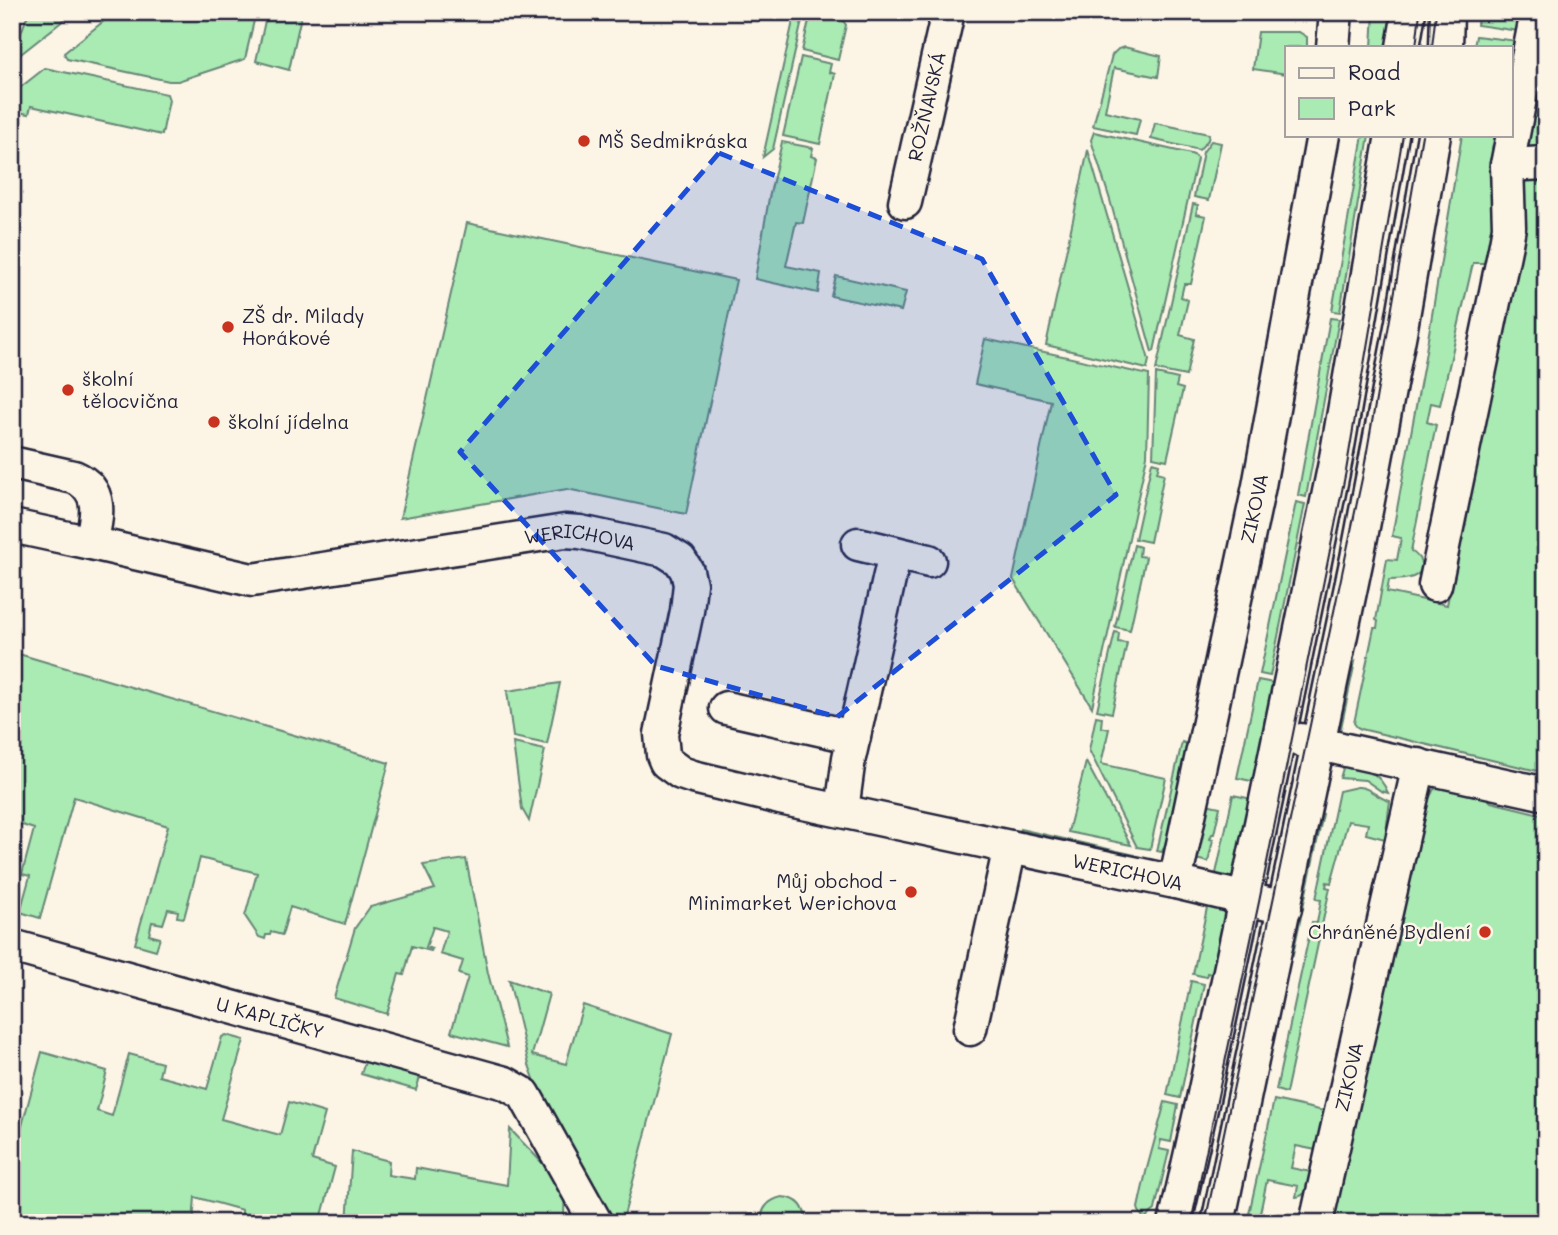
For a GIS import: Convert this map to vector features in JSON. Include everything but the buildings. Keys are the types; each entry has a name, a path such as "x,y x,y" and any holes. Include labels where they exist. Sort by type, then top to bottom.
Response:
{"street":[{"name":"ROŽŇAVSKÁ","path":"905,202 948,12"},
{"path":"1333,46 1336,12"},
{"path":"1403,46 1409,12"},
{"path":"1446,46 1447,12"},
{"path":"1435,585 1506,244 1509,227 1507,165 1537,12"},
{"name":"ZIKOVA","path":"1175,882 1259,486 1323,136"},
{"path":"1175,1223 1336,458 1392,136"},
{"path":"1218,1223 1319,744 1381,433 1434,136"},
{"path":"1507,165 1546,163"},
{"path":"12,463 83,481 94,496 96,507 91,543"},
{"name":"WERICHOVA","path":"12,526 252,580 565,531 664,550 680,560 690,583 687,611 661,734 661,746 666,762 681,773 780,798 1245,899"},
{"path":"858,544 929,561"},
{"path":"842,810 854,737 895,553"},
{"path":"726,708 854,737"},
{"path":"1279,736 1546,794"},
{"name":"ZIKOVA","path":"1316,1223 1419,765"},
{"path":"970,1029 1010,847"},
{"path":"1245,899 1285,908"},
{"name":"U KAPLIČKY","path":"12,946 505,1083 524,1094 596,1223"}],"highlighted area":[{"path":"719,153 982,259 1116,495 837,717 656,666 460,452"}],"green space":[{"path":"29,12 74,12 12,61 12,56"},
{"path":"115,12 256,12 245,59 178,81 169,81 67,59 64,53"},
{"path":"267,12 302,12 289,70 256,61"},
{"path":"795,12 804,12 773,149 763,157"},
{"path":"811,12 837,12 846,25 838,60 802,51"},
{"path":"1374,12 1389,12 1394,25 1394,46 1372,46"},
{"path":"1479,12 1514,12 1519,20 1519,31 1477,25"},
{"path":"1258,32 1299,32 1307,37 1307,46 1285,46 1285,74 1253,69"},
{"path":"1476,36 1518,41 1512,74 1512,46 1474,46"},
{"path":"1546,37 1546,773 1361,729 1354,723 1374,628 1377,628 1376,620 1387,559 1397,560 1401,538 1392,536 1462,136 1501,136 1493,263 1473,263 1440,405 1431,403 1427,422 1436,425 1411,551 1418,557 1421,568 1413,577 1389,580 1387,592 1447,605 1514,246 1515,200"},
{"path":"1124,47 1161,56 1158,77 1114,68 1105,111 1140,119 1136,135 1093,126 1112,55"},
{"path":"801,57 831,64 829,72 835,74 820,144 783,136"},
{"path":"45,68 167,94 169,100 162,135 31,106 29,114 12,111 12,94"},
{"path":"1155,123 1209,134 1208,140 1199,150 1151,139"},
{"path":"1094,132 1191,154 1197,159 1152,352 1091,140"},
{"path":"1363,136 1369,136 1340,312 1332,311"},
{"path":"1211,141 1221,143 1209,200 1194,197 1203,152"},
{"path":"782,142 813,148 811,156 817,158 803,223 796,222 786,266 821,273 818,293 755,279"},
{"path":"1088,150 1149,360 1147,369 1046,345"},
{"path":"1193,204 1198,205 1196,214 1206,216 1191,284 1184,284 1181,297 1188,300 1180,335 1194,339 1186,376 1156,370"},
{"path":"467,223 736,280 686,514 567,489 400,518"},
{"path":"836,276 906,292 901,311 831,296"},
{"path":"1330,318 1339,319 1306,497 1298,495"},
{"path":"985,339 1149,375 1147,456 1092,707 1013,579 1051,401 975,384"},
{"path":"1156,374 1178,379 1176,387 1183,389 1167,460 1153,457"},
{"path":"1152,462 1159,464 1157,472 1164,474 1150,542 1135,539"},
{"path":"1296,502 1305,504 1270,676 1260,674"},
{"path":"1134,545 1140,547 1139,556 1146,557 1130,630 1115,627"},
{"path":"1115,632 1119,633 1118,642 1127,643 1112,713 1097,710"},
{"path":"12,652 389,763 345,924 290,907 282,935 271,932 265,939 259,937 245,916 257,873 200,858 184,918 177,917 178,911 168,909 163,924 152,922 149,935 160,938 156,950 135,944 168,826 74,797 40,918 20,912 30,876 22,874 34,829 12,820"},
{"path":"1355,662 1341,728 1338,721 1346,669"},
{"path":"1258,680 1273,683 1280,693 1261,783 1237,778"},
{"path":"560,683 547,744 513,737 507,691"},
{"path":"1096,716 1102,717 1101,727 1109,729 1101,764 1166,778 1150,849 1137,847 1089,750"},
{"path":"1182,742 1188,744 1169,835 1162,852 1157,851"},
{"path":"513,743 545,750 529,821 522,809"},
{"path":"1086,762 1131,845 1068,832"},
{"path":"1344,765 1375,775 1388,793 1365,780 1340,778"},
{"path":"1451,785 1479,789 1491,802 1540,814 1546,811 1546,1223 1331,1223 1420,816 1434,789"},
{"path":"1366,788 1390,801 1385,839 1366,834 1368,824 1348,821 1331,883 1327,882 1326,887 1330,888 1286,1093 1276,1090 1312,922 1317,923 1321,900 1316,899 1339,791"},
{"path":"1233,795 1257,800 1234,875 1225,879 1215,878"},
{"path":"1201,803 1220,807 1214,834 1210,839 1213,840 1208,862 1192,858"},
{"path":"1315,812 1323,814 1293,954 1286,944"},
{"path":"1020,829 1135,855 1134,861 1018,836"},
{"path":"466,859 488,973 507,1047 451,1032 468,977 459,974 463,961 440,954 447,931 433,927 426,947 432,949 431,951 412,946 404,975 399,974 387,1014 334,998 355,928 370,907 435,889 423,865"},
{"path":"1208,903 1222,909 1226,914 1221,967 1211,974 1207,973 1206,977 1193,974"},
{"path":"509,980 549,994 532,1055 566,1064 583,1005 672,1034 622,1223 614,1223 540,1095 529,1065"},
{"path":"1191,981 1204,984 1180,1098 1167,1095"},
{"path":"226,1035 244,1040 221,1119 280,1135 289,1102 325,1113 312,1160 335,1167 320,1223 242,1223 242,1210 195,1197 193,1223 12,1223 12,1148 16,1148 42,1052 107,1071 97,1111 112,1116 129,1054 162,1063 159,1076 207,1089 222,1037"},
{"path":"366,1059 421,1074 416,1090 361,1074"},
{"path":"1274,1100 1324,1111 1316,1150 1296,1146 1291,1168 1311,1172 1309,1184 1304,1194 1296,1197 1298,1186 1267,1180 1258,1223 1247,1223"},
{"path":"1165,1102 1178,1105 1171,1142 1161,1140 1159,1149 1169,1151 1155,1210 1144,1219 1138,1208"},
{"path":"510,1129 565,1187 564,1216 570,1223 347,1223 352,1151 389,1161 388,1175 415,1179 416,1168 507,1185"},
{"path":"782,1197 800,1204 806,1223 761,1223 766,1206"}],"tram line":[{"path":"1416,46 1420,12"},
{"path":"1432,46 1436,12"},
{"path":"1191,1223 1346,471 1403,136"},
{"path":"1205,1223 1363,474 1422,136"}],"place":[{"name":"MŠ Sedmikráska","path":"584,141"},
{"name":"ZŠ dr. Milady Horákové","path":"228,327"},
{"name":"školní tělocvična","path":"68,390"},
{"name":"školní jídelna","path":"214,422"},
{"name":"Můj obchod - Minimarket Werichova","path":"911,892"},
{"name":"Chráněné Bydlení","path":"1485,932"}]}
